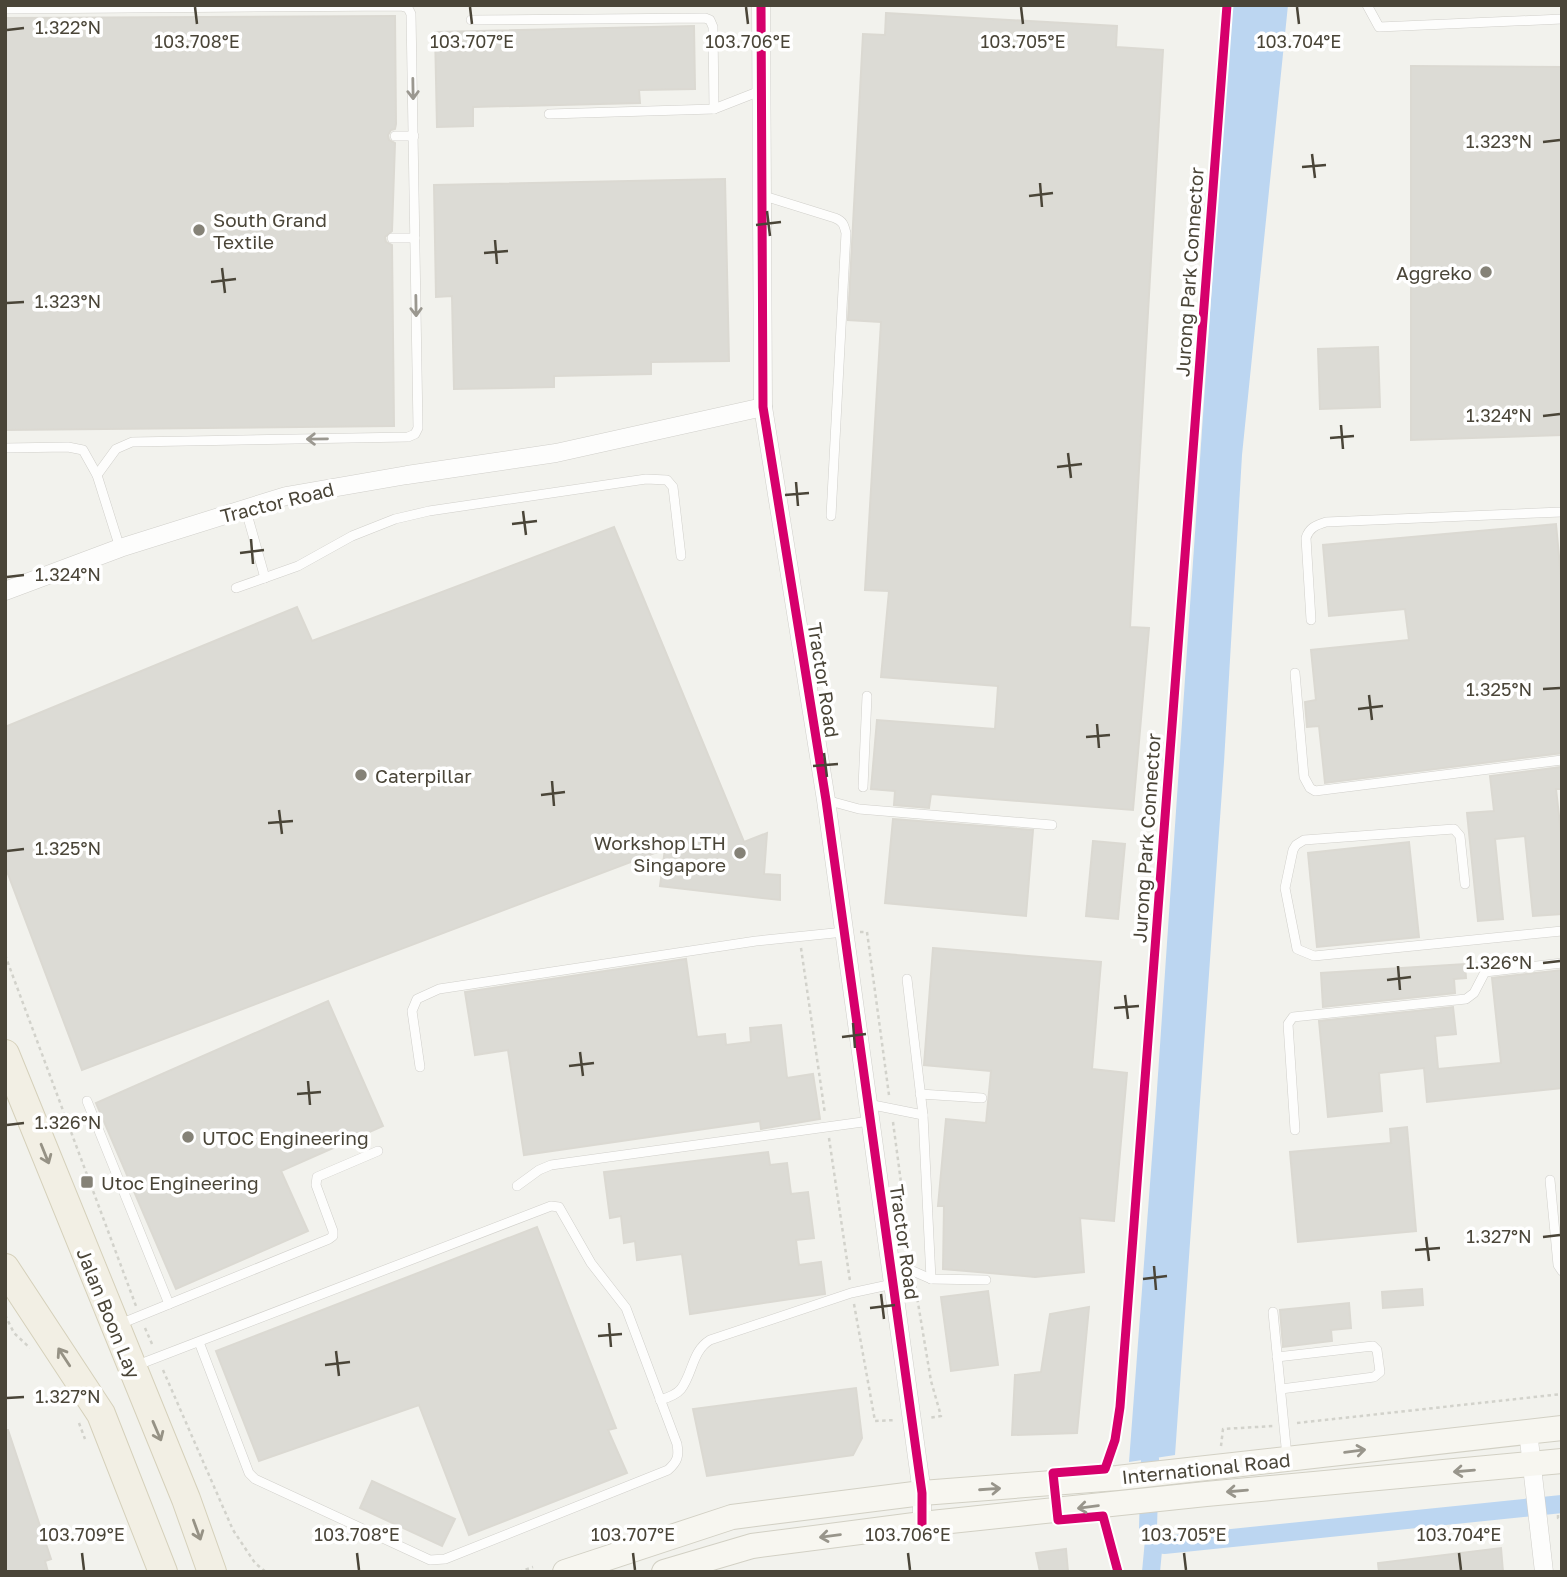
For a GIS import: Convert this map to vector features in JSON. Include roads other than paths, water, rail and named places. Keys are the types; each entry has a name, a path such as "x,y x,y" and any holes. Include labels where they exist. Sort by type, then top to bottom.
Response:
{"main road":[{"name":"Jalan Boon Lay","path":"5,1054 127,1321 131,1368 217,1569"},
{"path":"5,1268 101,1414 163,1572"},
{"name":"International Road","path":"565,1572 732,1517 922,1493 1117,1478 1215,1459 1287,1459 1562,1428"},
{"name":"International Road","path":"664,1572 752,1546 922,1524 1206,1494 1533,1474 1562,1461"},
{"path":"135,1504 146,1572"}],"street":[{"name":"Tractor Road","path":"761,5 763,407 826,800 922,1493 922,1524"},
{"name":"Tractor Road","path":"5,591 120,548 286,496 556,453 763,407"},
{"path":"1528,1431 1544,1572"}],"lane":[{"path":"1367,5 1379,27 1562,19"},
{"path":"5,9 401,6 408,8 411,14 418,428 412,437 131,442 116,449 97,475"},
{"path":"471,20 705,18 713,27 714,110"},
{"path":"549,114 714,110 760,91"},
{"path":"395,136 414,135"},
{"path":"761,195 841,220 844,226 831,516"},
{"path":"392,238 415,238"},
{"path":"5,448 83,450 97,475 120,548"},
{"path":"236,588 298,566 352,536 395,519 429,511 646,479 667,480 673,487 681,556"},
{"path":"245,507 265,578"},
{"path":"1311,620 1306,538 1308,531 1315,526 1325,522 1562,512"},
{"path":"1295,673 1304,777 1315,791 1562,760"},
{"path":"863,787 867,696"},
{"path":"826,800 859,809 1052,825"},
{"path":"1465,884 1460,836 1454,829 1300,842 1293,850 1285,888 1297,949 1314,956 1562,931"},
{"path":"420,1067 412,1011 417,999 439,989 756,940 844,932"},
{"path":"1295,1130 1288,1024 1293,1017 1466,999 1474,993 1485,972 1562,963"},
{"path":"906,979 923,1115 931,1279"},
{"path":"920,1094 982,1098"},
{"path":"87,1101 169,1304"},
{"path":"517,1186 551,1165 827,1126 869,1113 923,1115"},
{"path":"127,1321 329,1239 333,1236 333,1231 316,1185 317,1177 378,1151"},
{"path":"1549,1180 1558,1265 1562,1271"},
{"path":"131,1368 551,1206 559,1207 591,1263 626,1308 679,1456 668,1470 436,1561 430,1560 255,1479 249,1473 199,1342"},
{"path":"890,1261 931,1279 986,1280"},
{"path":"660,1400 681,1390 702,1345 710,1340 851,1293 893,1284"},
{"path":"1273,1312 1287,1459"},
{"path":"1277,1357 1373,1346 1377,1350 1380,1372 1374,1377 1280,1389"}],"water":[{"path":"1231,5 1288,5 1242,455 1224,762 1175,1455 1129,1462 1156,1104"}],"waterway":[{"path":"1150,1459 1148,1528 1154,1540 1151,1572"},
{"path":"1154,1540 1164,1545 1562,1504"}],"place":[{"name":"South Grand Textile","path":"199,230"},
{"name":"Aggreko","path":"1486,272"},
{"name":"Caterpillar","path":"361,775"},
{"name":"Workshop LTH Singapore","path":"740,853"},
{"name":"UTOC Engineering","path":"188,1137"},
{"name":"Utoc Engineering","path":"87,1182"}]}
